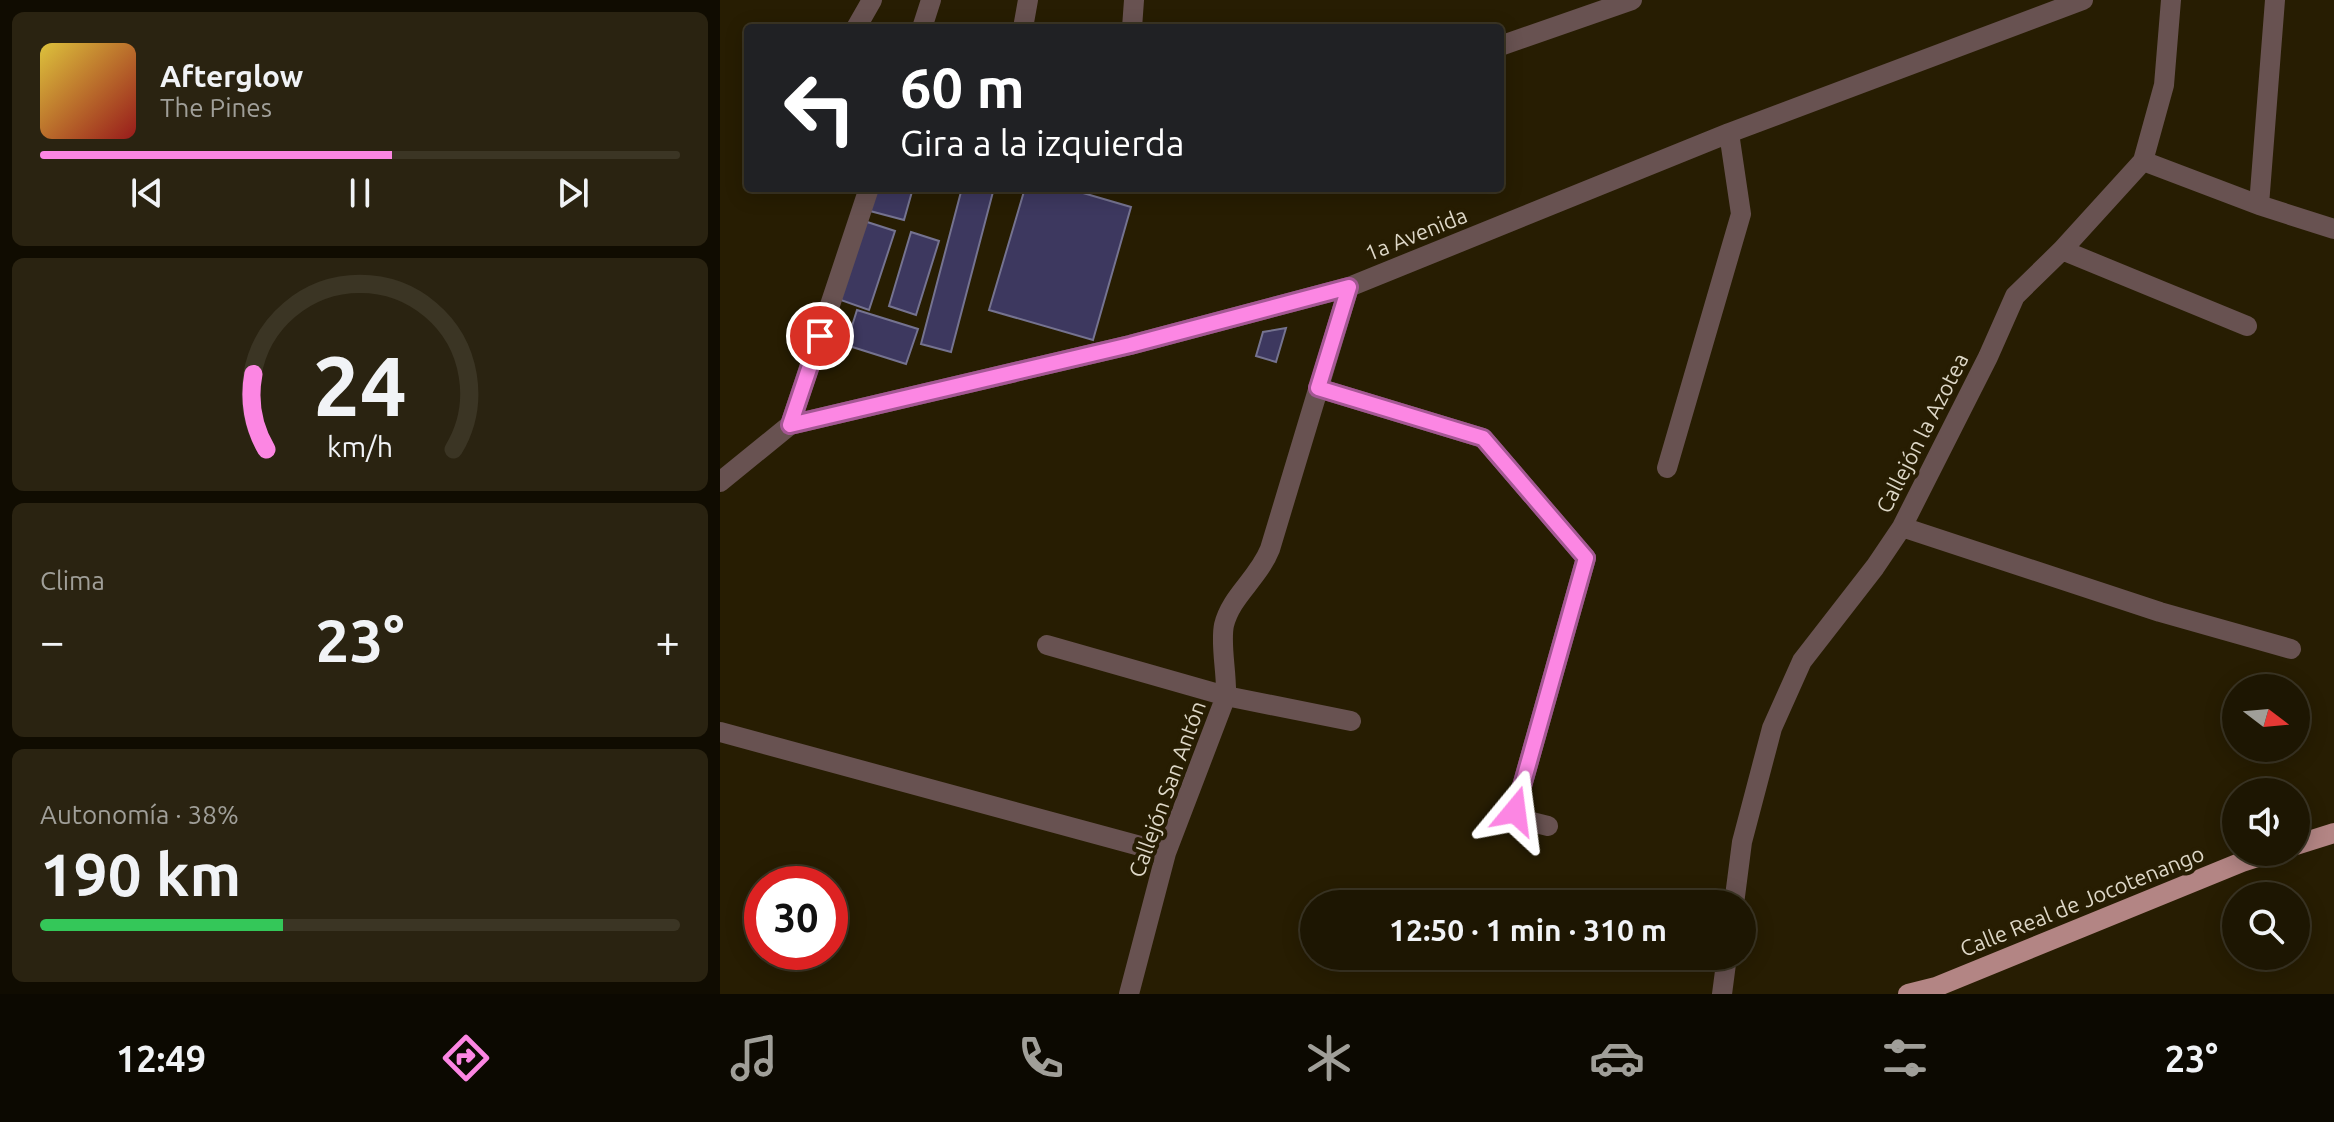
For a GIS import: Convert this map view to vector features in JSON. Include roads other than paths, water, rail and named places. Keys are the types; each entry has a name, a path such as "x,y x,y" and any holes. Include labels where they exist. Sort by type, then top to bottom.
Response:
{"main road":[{"path":"2310,841 2334,833"},
{"name":"Calle Real de Jocotenango","path":"1908,994 1936,987 2232,866"}],"street":[{"path":"858,24 872,0"},
{"path":"923,24 931,0"},
{"path":"1024,24 1028,0"},
{"path":"1132,24 1134,0"},
{"path":"1504,45 1632,0"},
{"name":"1a Avenida","path":"790,425 1130,345 1349,287 1729,133 2083,0"},
{"name":"Callejón la Azotea","path":"1736,890 1742,842 1772,728 1802,661 1902,527 1988,357 2015,296 2062,250 2143,161 2164,85 2171,0"},
{"path":"2259,205 2275,0"},
{"path":"1667,468 1741,214 1729,133"},
{"path":"2143,161 2259,205 2334,229"},
{"path":"720,482 790,425 868,192"},
{"path":"2062,250 2247,326"},
{"name":"Callejón San Antón","path":"1129,994 1166,853 1226,696 1227,673 1222,642 1224,626 1230,609 1266,557 1349,287"},
{"path":"1318,388 1483,438 1586,558 1515,811 1520,819 1548,826"},
{"path":"1902,527 2160,612 2291,649"},
{"path":"1047,645 1226,696 1351,721"},
{"path":"720,732 1166,853"},
{"path":"1722,994 1725,970"}]}
